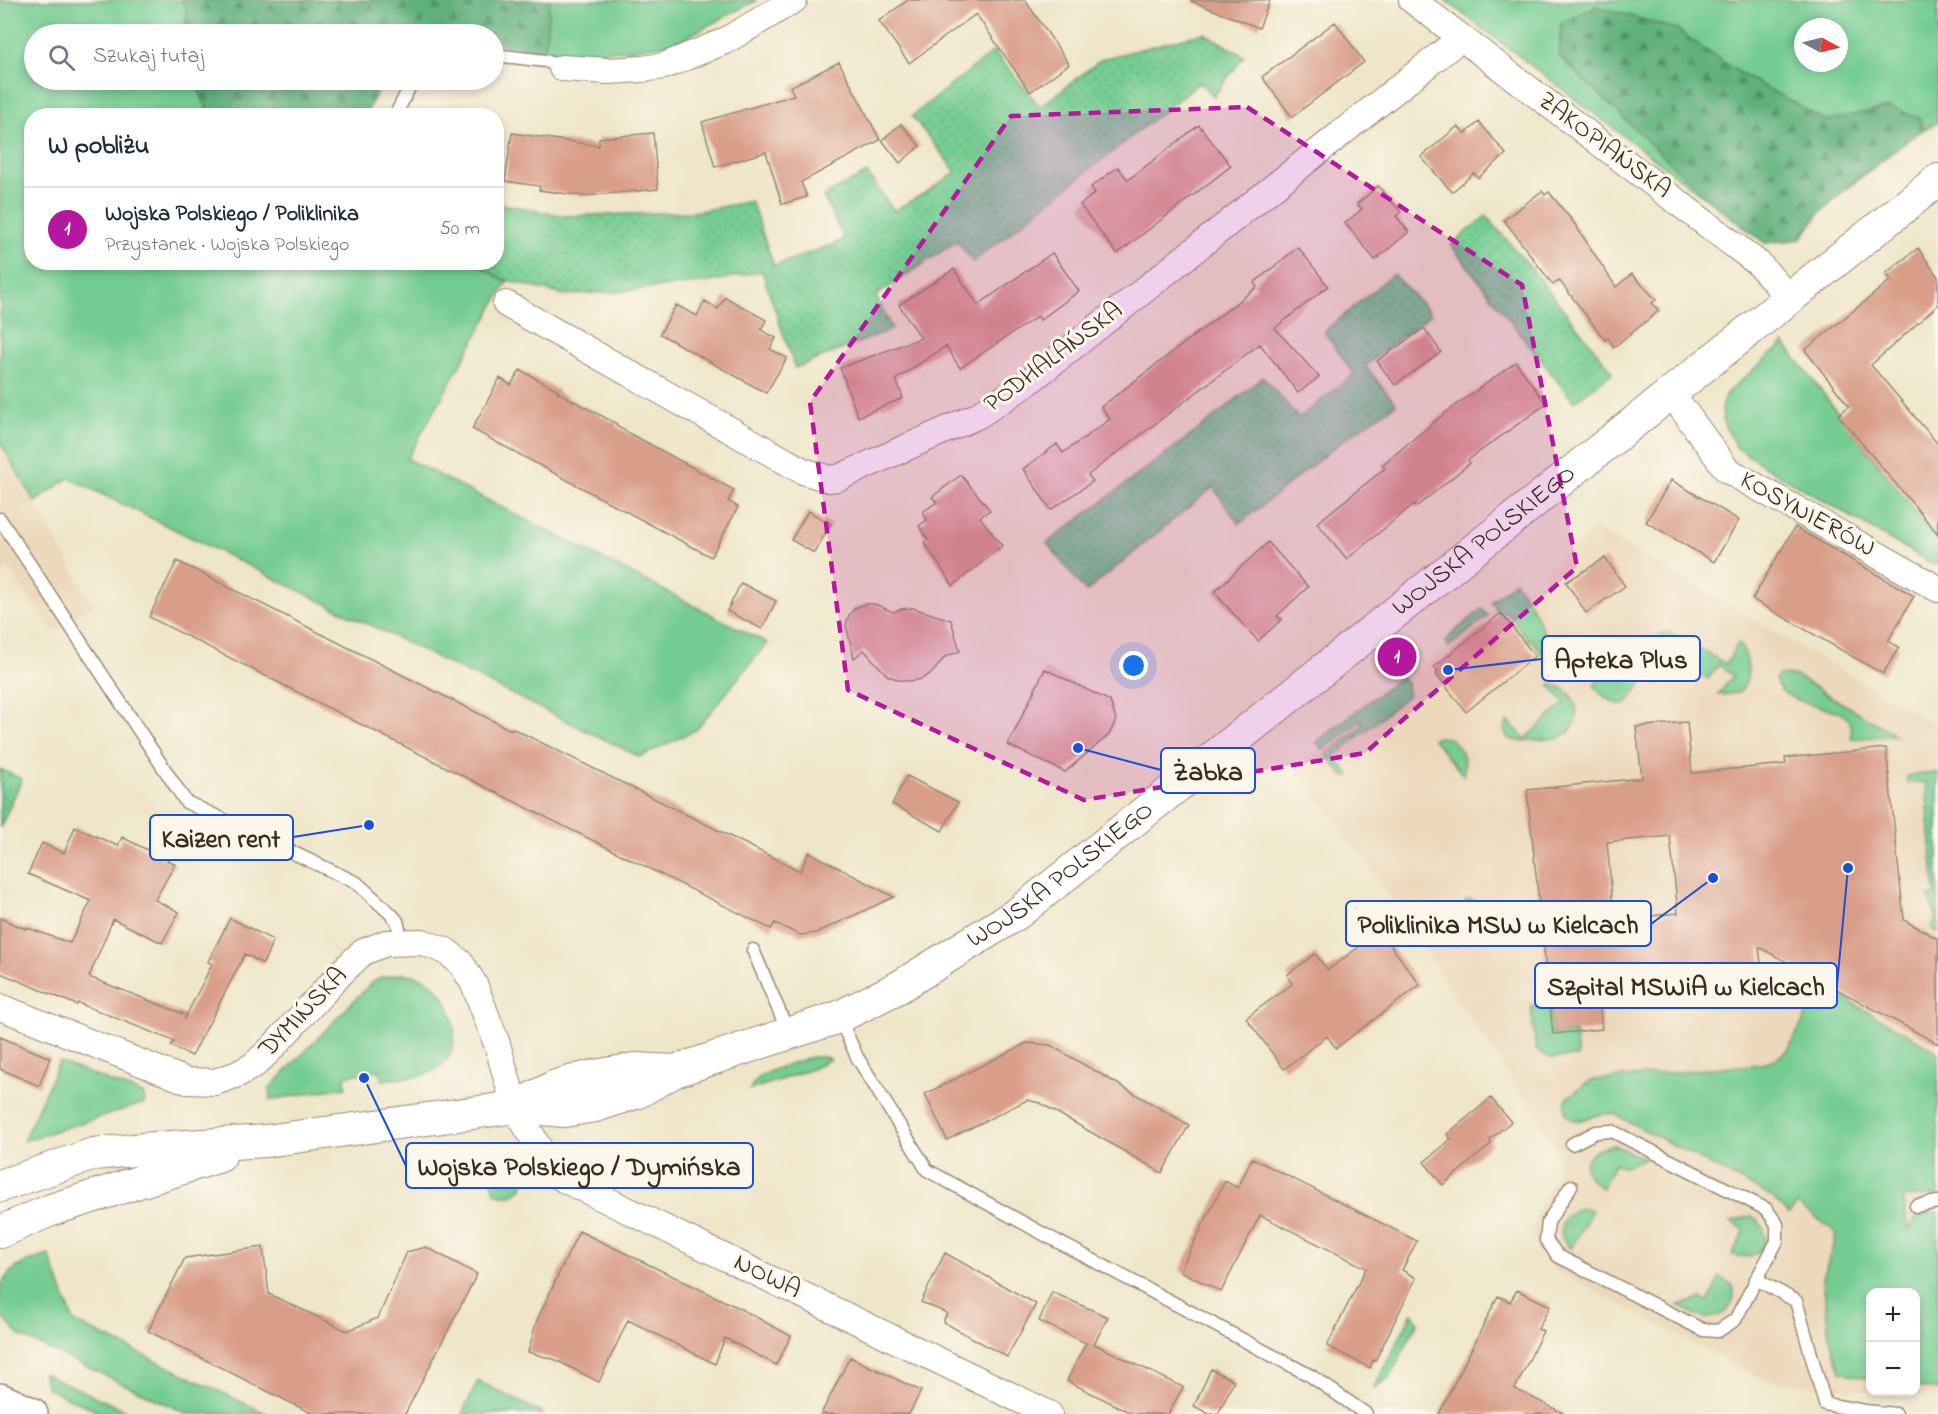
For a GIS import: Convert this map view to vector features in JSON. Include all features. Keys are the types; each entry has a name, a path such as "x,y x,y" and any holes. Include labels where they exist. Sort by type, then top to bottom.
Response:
{"main road":[{"path":"0,1400 31,1414"}],"street":[{"path":"562,68 608,70 664,66 725,41 794,0"},
{"name":"ZAKOPIAŃSKA","path":"1412,0 1759,264 1790,299"},
{"name":"PODHALAŃSKA","path":"506,304 796,467 829,479 838,478 976,416 1026,384 1461,38"},
{"name":"WOJSKA POLSKIEGO","path":"0,1186 94,1154 266,1141 515,1107 565,1111 595,1106 638,1092 675,1071 839,1017 899,987 1018,913 1938,180"},
{"name":"KOSYNIERÓW","path":"1671,393 1727,470 1938,589"},
{"name":"DYMIŃSKA","path":"0,1007 187,1081 215,1082 238,1074 254,1065 363,952 386,943 423,942 446,951 460,963 474,984 493,1034 515,1107"},
{"name":"NOWA","path":"515,1107 553,1172 566,1180 1049,1414"},
{"name":"WOJSKA POLSKIEGO","path":"0,1232 51,1210 266,1141"}],"lane":[{"path":"504,56 546,61 562,68"},
{"path":"399,108 408,90"},
{"path":"0,519 186,802 357,883 397,921 402,942"},
{"path":"753,950 789,1035"},
{"path":"839,1017 857,1058 927,1170 1311,1376 1366,1414"},
{"path":"1571,1186 1548,1222 1546,1240 1558,1256 1703,1330 1718,1331 1735,1320 1777,1241 1777,1224 1766,1209 1612,1131 1596,1132 1572,1144"},
{"path":"1916,1206 1938,1202"},
{"path":"1756,1279 1796,1301 1825,1404 1864,1412 1896,1414"}],"highlighted area":[{"path":"1247,107 1522,285 1577,567 1365,753 1084,800 848,690 810,402 1011,116"}],"shaded area":[{"path":"0,442 93,605 53,632 7,568 0,585"},
{"path":"1595,528 1938,726 1938,1397 1920,1395 1920,1288 1866,1288 1866,1391 1762,1380 1557,1271 1544,1259 1536,1249 1532,1233 1539,1207 1557,1172 1558,1156 1552,1140 1370,868 1295,769 1514,592 1524,598 1546,581 1544,571"}],"green space":[{"path":"0,0 757,0 675,43 628,50 568,53 504,45 504,24 24,24 24,90 378,90 369,108 24,108 24,270 487,270 507,282 407,459 767,643 696,730 640,757 69,478 35,502 0,442"},
{"path":"181,0 550,0 545,50 504,45 504,24 185,24 186,8"},
{"path":"1445,0 1938,0 1938,122 1915,134 1832,201 1818,215 1801,239 1765,243"},
{"path":"1596,6 1676,29 1736,71 1826,121 1889,107 1919,118 1924,129 1862,175 1832,201 1818,215 1801,239 1765,243 1711,202 1559,56 1561,23"},
{"path":"1204,33 1244,56 1214,96 1200,82 973,262 957,241 876,296 892,329 795,368 762,271 709,282 564,295 503,279 487,270 504,270 504,204 566,216 694,212 751,201 774,266 844,239 823,196 867,173 894,211 956,172 912,116 994,51 1040,107 1102,59"},
{"path":"199,90 378,90 369,108 207,108"},
{"path":"1486,216 1526,262 1613,372 1574,402 1451,245"},
{"path":"1393,274 1431,314 1365,366 1396,404 1346,438 1239,524 1213,487 1086,592 1047,543 1206,424 1263,377 1299,418 1354,374 1324,332"},
{"path":"1784,343 1930,531 1938,525 1938,565 1927,561 1766,467 1736,447 1723,422 1722,404 1728,392"},
{"path":"1515,581 1533,610 1544,634 1546,650 1543,655 1506,611 1500,615 1491,602"},
{"path":"1482,609 1488,616 1449,647 1445,642"},
{"path":"1665,632 1674,634 1726,664 1738,643 1745,653 1748,668 1743,688 1736,693 1718,695 1733,676 1719,665 1708,679 1698,672 1691,681 1681,673 1674,682 1665,675 1657,684 1647,676 1625,705 1611,701 1594,685 1612,666"},
{"path":"1779,675 1796,676 1896,735 1851,739 1851,725 1847,717 1790,696 1780,689 1775,679"},
{"path":"1401,677 1407,683 1408,695 1334,757 1350,775 1344,777 1326,755 1363,725 1361,720 1323,750 1316,742"},
{"path":"1549,685 1564,689 1574,700 1576,720 1569,732 1553,739 1518,741 1508,738 1504,729 1508,721 1525,739 1565,703"},
{"path":"1449,738 1460,750 1465,764 1463,775 1433,739"},
{"path":"0,769 22,779 0,828"},
{"path":"1938,772 1938,933 1931,929 1937,917 1928,897 1935,894 1926,783 1907,783 1907,776"},
{"path":"1470,899 1478,902 1480,924 1459,939 1456,945 1451,944 1439,925 1441,920 1456,941 1479,921 1465,901"},
{"path":"399,974 415,975 430,983 449,1007 454,1038 451,1053 442,1065 429,1073 406,1078 382,1080 380,1070 345,1076 346,1087 270,1100 269,1089 371,983 380,978"},
{"path":"1830,990 1938,1052 1938,1195 1903,1197 1908,1229 1919,1215 1938,1212 1938,1390 1920,1388 1920,1288 1866,1288 1866,1377 1840,1372 1829,1335 1823,1278 1837,1233 1797,1204 1789,1214 1772,1197 1616,1115 1608,1113 1576,1120 1570,1118 1565,1112 1566,1099 1594,1080 1761,1064 1775,1059 1788,1050 1816,997"},
{"path":"1531,1005 1550,1008 1553,1034 1575,1032 1578,1057 1550,1058 1536,1049"},
{"path":"811,1057 830,1059 812,1069 750,1090 760,1077 767,1073"},
{"path":"59,1062 143,1094 145,1103 23,1141"},
{"path":"1614,1145 1645,1159 1622,1167 1615,1163 1602,1188 1588,1175 1585,1168 1586,1162 1596,1151"},
{"path":"486,1155 525,1176 519,1191 511,1195 495,1193"},
{"path":"1581,1208 1592,1210 1571,1249 1563,1237 1562,1225 1569,1215"},
{"path":"1751,1216 1761,1224 1764,1230 1763,1247 1750,1256 1732,1255 1745,1230 1730,1222"},
{"path":"49,1255 74,1322 267,1414 188,1414 20,1336 0,1315 0,1290 7,1275 13,1270 26,1262"},
{"path":"1720,1277 1733,1286 1734,1293 1731,1304 1724,1313 1705,1318 1678,1305 1701,1299 1708,1302"},
{"path":"1412,1313 1418,1322 1390,1377 1374,1388"},
{"path":"43,1373 133,1414 103,1414 47,1388"},
{"path":"478,1381 544,1414 462,1414"}],"building":[{"path":"908,0 1025,0 1069,64 1030,92 976,14 909,63 879,21"},
{"path":"1192,0 1270,0 1259,28"},
{"path":"1335,22 1364,62 1292,117 1262,77"},
{"path":"839,62 880,140 801,182 807,197 782,204 766,152 715,167 702,122 794,95 790,87"},
{"path":"1479,122 1506,154 1478,178 1474,173 1452,192 1421,157 1458,126 1465,134"},
{"path":"901,124 920,146 900,163 882,140"},
{"path":"1199,125 1231,166 1117,254 1080,205 1095,193 1091,187 1118,167 1128,180"},
{"path":"512,133 599,146 599,138 653,133 658,189 584,196 539,190 540,186 505,181"},
{"path":"1378,186 1401,212 1396,216 1409,232 1375,260 1345,223 1362,209 1357,204"},
{"path":"1542,191 1545,195 1549,192 1574,223 1616,287 1632,274 1656,300 1652,303 1659,311 1614,347 1608,338 1605,340 1559,280 1553,285 1504,220"},
{"path":"1298,247 1328,286 1275,328 1319,377 1298,393 1260,344 1088,475 1093,481 1051,510 1023,469 1057,444 1063,453 1110,419 1101,407 1257,287 1254,283"},
{"path":"1918,248 1938,277 1938,305 1871,365 1938,444 1938,534 1838,415 1849,406 1805,350 1891,280 1886,273"},
{"path":"1052,253 1079,291 1040,320 1038,316 960,368 946,346 896,379 903,398 858,417 840,368 921,338 899,305 954,269 978,305"},
{"path":"725,297 766,320 761,330 776,338 770,349 787,358 766,393 660,334 676,305 697,316 705,301 718,309"},
{"path":"1424,328 1441,352 1395,385 1377,361"},
{"path":"1516,362 1546,404 1468,460 1470,463 1416,507 1414,504 1347,559 1317,523 1385,468 1382,465 1445,413"},
{"path":"520,370 617,424 616,426 734,490 728,501 738,507 711,557 472,429 500,378 511,385"},
{"path":"961,475 990,510 980,517 1002,546 953,586 924,542 928,540 919,526 927,520 923,512 937,502 932,497"},
{"path":"1671,480 1739,520 1714,562 1646,522"},
{"path":"808,511 831,524 814,553 791,540"},
{"path":"1795,527 1914,596 1888,641 1899,647 1883,674 1752,599"},
{"path":"1268,542 1308,587 1277,616 1282,619 1258,641 1214,592"},
{"path":"1605,558 1625,586 1586,613 1566,582"},
{"path":"177,561 511,730 512,728 800,871 809,852 894,897 816,933 800,935 775,923 771,929 149,617"},
{"path":"741,583 776,601 762,629 727,611"},
{"path":"865,604 875,604 893,612 913,608 951,620 960,651 945,657 933,672 922,679 899,680 887,675 864,650 854,658 846,625 849,615 855,608"},
{"path":"1501,613 1535,656 1466,712 1436,674 1438,672 1434,667"},
{"path":"1045,669 1110,701 1116,720 1109,735 1065,772 1008,745"},
{"path":"1687,722 1692,773 1786,764 1785,758 1886,748 1904,920 1938,939 1938,1044 1759,947 1762,973 1598,990 1602,1029 1553,1034 1527,790 1642,778 1636,727","holes":["1670,836 1678,913 1614,920 1607,842"]},
{"path":"907,776 958,802 942,831 892,804"},
{"path":"75,827 118,846 122,837 175,864 155,900 179,912 162,943 113,919 89,977 186,1015 184,1020 212,964 208,962 230,918 273,940 263,964 245,954 192,1056 171,1046 174,1041 0,973 0,918 25,929 25,927 70,943 91,901 28,874 42,843 64,853"},
{"path":"1380,931 1420,985 1336,1048 1327,1036 1284,1069 1246,1018 1292,984 1287,975 1315,954 1328,970"},
{"path":"0,1037 50,1058 39,1086 0,1069"},
{"path":"1027,1043 1050,1045 1189,1125 1162,1173 1040,1103 1027,1100 947,1140 925,1094"},
{"path":"1491,1098 1511,1122 1490,1139 1491,1144 1443,1185 1424,1162 1451,1139 1447,1134"},
{"path":"1252,1158 1417,1241 1402,1270 1416,1278 1370,1368 1327,1346 1366,1268 1260,1215 1221,1292 1180,1271 1225,1181 1238,1188"},
{"path":"579,1231 741,1309 791,1336 776,1365 725,1338 715,1364 628,1320 599,1382 556,1360 528,1352 537,1320"},
{"path":"263,1247 269,1294 347,1331 378,1318 407,1252 426,1247 477,1274 405,1414 313,1414 148,1331 185,1258"},
{"path":"945,1253 1036,1304 1007,1357 943,1322 947,1313 921,1302"},
{"path":"1517,1290 1550,1306 1538,1329 1543,1331 1515,1389 1565,1414 1439,1414 1498,1296 1510,1302"},
{"path":"1052,1292 1108,1317 1094,1344 1183,1387 1168,1414 1133,1414 1067,1381 1086,1343 1039,1321"},
{"path":"850,1357 921,1391 909,1414 821,1414"},
{"path":"1211,1369 1234,1381 1218,1414 1209,1414 1194,1406"}],"place":[{"name":"Wojska Polskiego / Poliklinika","path":"1397,657"},
{"name":"Apteka Plus","path":"1448,670"},
{"name":"Żabka","path":"1078,748"},
{"name":"Kaizen rent","path":"369,825"},
{"name":"Szpital MSWiA w Kielcach","path":"1848,868"},
{"name":"Poliklinika MSW w Kielcach","path":"1713,878"},
{"name":"Wojska Polskiego / Dymińska","path":"364,1078"}]}
